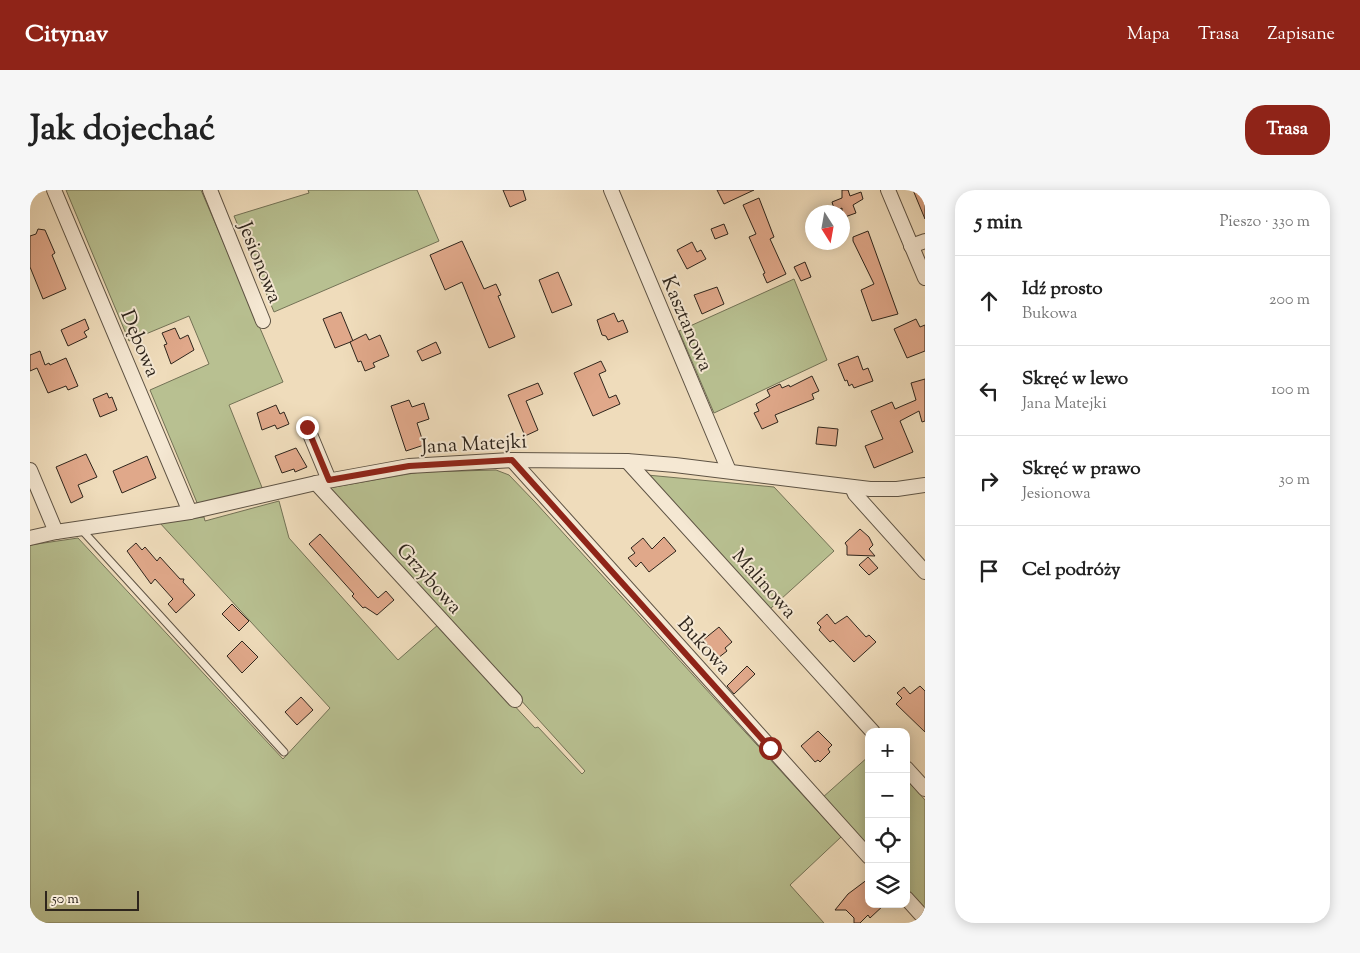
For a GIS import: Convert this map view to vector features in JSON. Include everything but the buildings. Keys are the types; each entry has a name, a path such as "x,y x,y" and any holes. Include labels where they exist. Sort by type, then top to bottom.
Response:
{"street":[{"name":"Dębowa","path":"54,190 190,512"},
{"name":"Jesionowa","path":"210,190 263,320"},
{"name":"Kasztanowa","path":"611,190 729,471"},
{"path":"888,190 925,278"},
{"path":"911,246 925,241"},
{"path":"307,427 323,481"},
{"name":"Jana Matejki","path":"30,538 56,532 190,512 323,481 409,466 512,460 626,461 729,471 852,487 897,489 925,485"},
{"name":"Bukowa","path":"512,460 865,853"},
{"name":"Malinowa","path":"626,461 869,728"},
{"path":"30,470 56,532"},
{"name":"Grzybowa","path":"323,481 515,700"},
{"path":"852,487 855,494 925,572"},
{"path":"910,772 925,789"},
{"path":"910,902 925,919"}],"lane":[{"path":"81,529 284,752"}],"green space":[{"path":"66,190 201,190 283,382 229,405 263,490 198,505 150,390 209,364 189,316 129,341"},
{"path":"308,190 417,190 439,241 274,312 234,216 309,193"},
{"path":"794,279 827,360 714,413 679,331"},
{"path":"496,470 509,475 535,502 841,837 790,885 824,923 30,923 30,545 78,538 283,759 330,708 159,522 204,517 205,521 279,501 289,538 398,660 439,624 535,728 538,727 582,774 585,771 329,488 420,472"},
{"path":"647,475 774,487 834,551 770,609"},
{"path":"865,760 865,845 822,798"},
{"path":"910,783 925,800 925,911 910,895"}],"route":[{"path":"307,427 329,480 409,466 512,460 770,748"}]}
